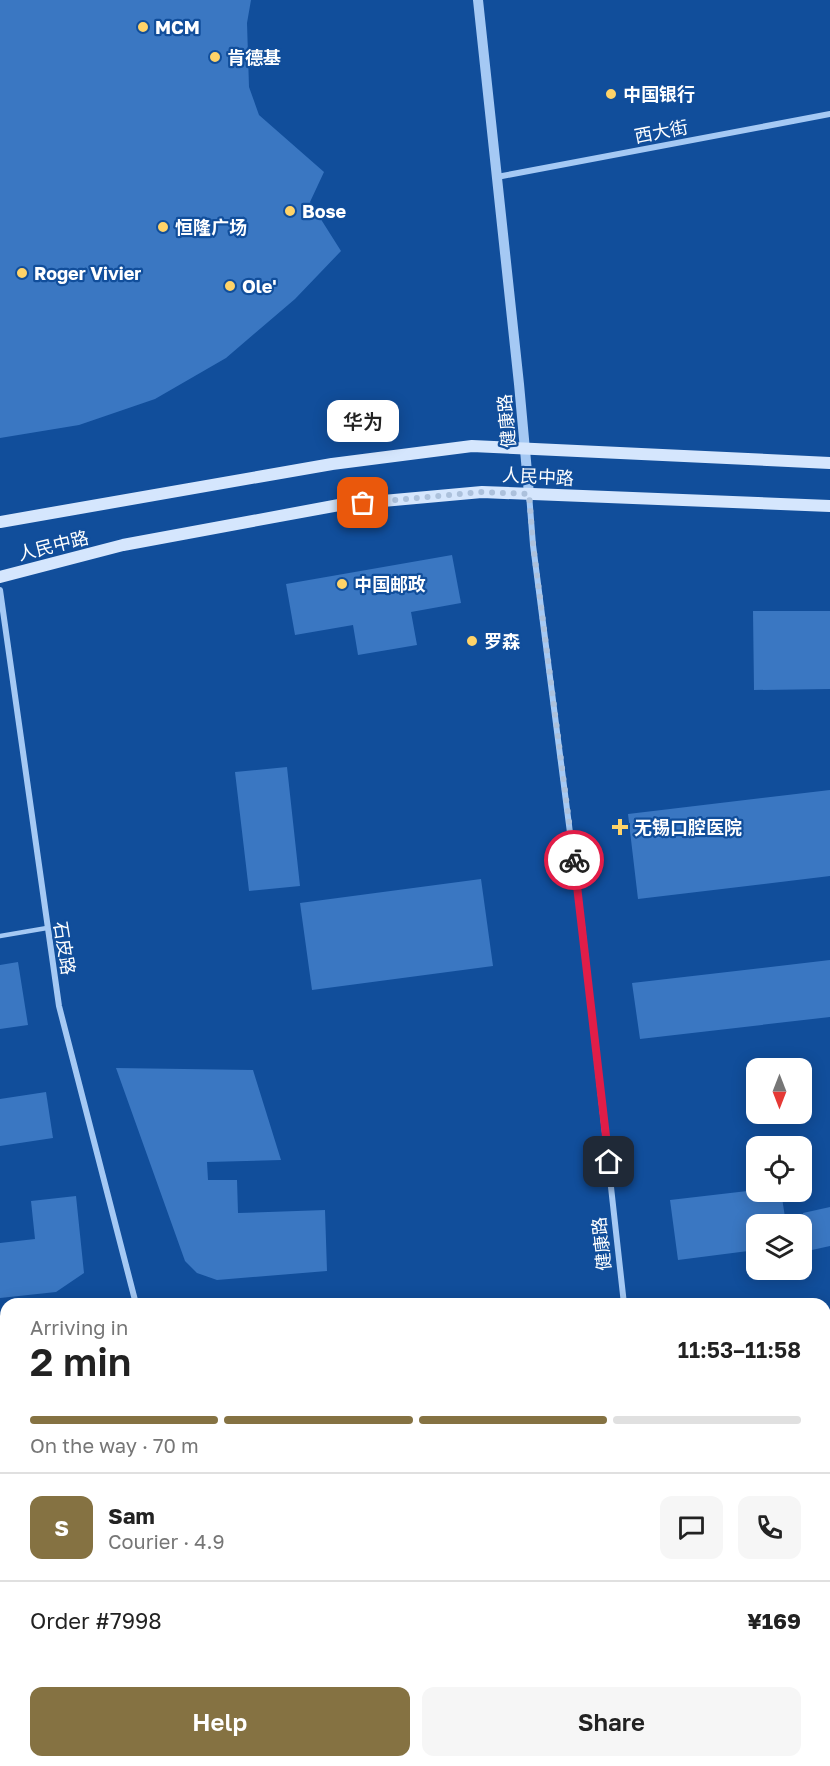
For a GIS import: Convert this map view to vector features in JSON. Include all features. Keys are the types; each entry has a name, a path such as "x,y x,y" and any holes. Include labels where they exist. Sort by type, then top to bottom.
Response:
{"main road":[{"name":"人民中路","path":"0,522 332,464 472,446 830,463"},
{"name":"人民中路","path":"0,577 123,545 339,505 482,492 830,506"}],"street":[{"name":"健康路","path":"478,0 533,544 582,926 623,1298"},
{"name":"西大街","path":"497,177 830,114"},
{"name":"石皮路","path":"0,590 59,1006 134,1298"}],"lane":[{"path":"0,936 47,928"}],"building":[{"name":"恒隆广场","path":"0,0 251,0 247,23 249,87 259,115 324,172 310,202 341,251 295,299 226,358 155,399 79,425 0,438"},
{"path":"452,555 461,603 411,612 417,645 358,655 353,625 295,635 286,584"},
{"path":"753,611 830,611 830,689 754,690"},
{"path":"287,767 300,886 249,891 235,772"},
{"path":"830,790 830,876 638,899 628,814"},
{"path":"481,879 493,966 312,990 300,903"},
{"path":"830,960 830,1017 640,1039 632,983"},
{"path":"18,962 28,1025 0,1029 0,965"},
{"path":"116,1068 253,1070 281,1160 207,1162 208,1180 237,1180 238,1213 325,1210 327,1271 217,1280 197,1273 185,1261"},
{"path":"46,1092 53,1138 0,1146 0,1099"},
{"path":"746,1191 746,1202 783,1202 784,1214 746,1214 746,1251 678,1260 670,1200"},
{"path":"76,1196 84,1273 56,1292 0,1298 0,1243 35,1239 31,1201"},
{"path":"830,1207 830,1246 812,1250 812,1214 803,1213"}],"way so far":[{"path":"363,503 482,492 529,494 533,544 574,860"}],"place":[{"name":"MCM","path":"143,27"},
{"name":"肯德基","path":"215,57"},
{"name":"中国银行","path":"611,94"},
{"name":"Bose","path":"290,211"},
{"name":"恒隆广场","path":"163,227"},
{"name":"Roger Vivier","path":"22,273"},
{"name":"Ole'","path":"230,286"},
{"name":"华为","path":"363,503"},
{"name":"中国邮政","path":"342,584"},
{"name":"罗森","path":"472,641"},
{"name":"无锡口腔医院","path":"620,827"}],"route":[{"path":"574,860 609,1162"}]}
